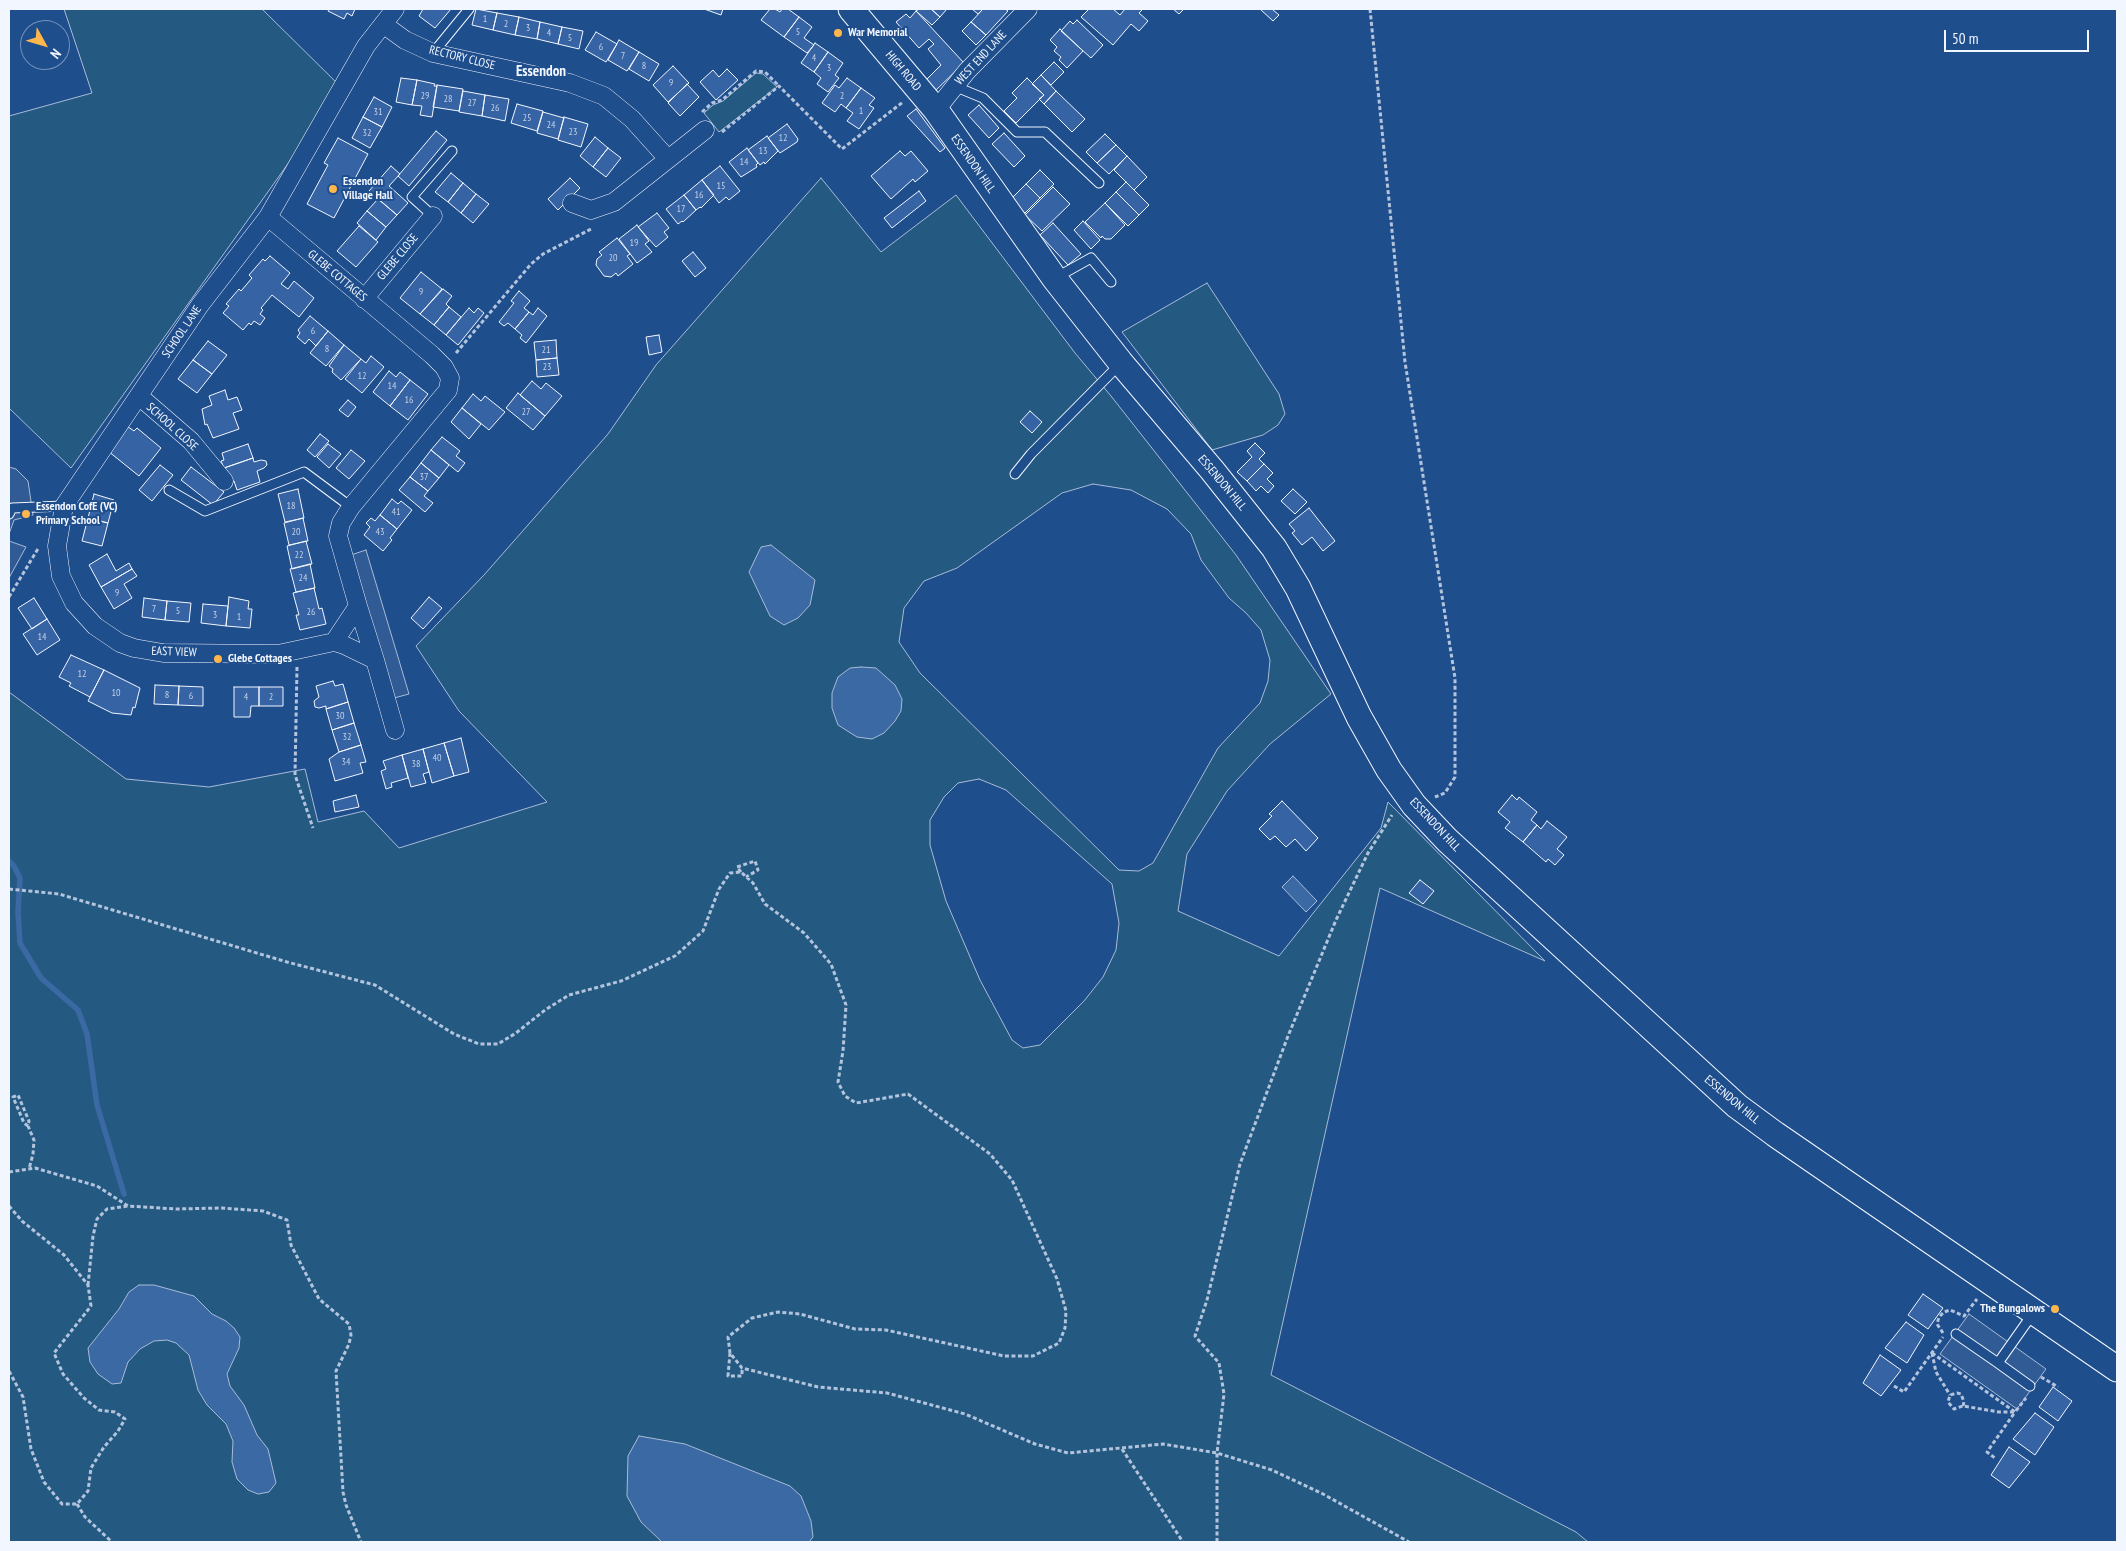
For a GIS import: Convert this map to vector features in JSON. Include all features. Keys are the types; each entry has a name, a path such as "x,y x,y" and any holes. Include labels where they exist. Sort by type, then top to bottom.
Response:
{"main road":[{"name":"HIGH ROAD","path":"851,9 936,110"},
{"name":"ESSENDON HILL","path":"936,110 1055,279 1121,363 1212,470 1274,548 1298,588 1359,717 1389,770 1414,805 1447,840 1737,1106 2117,1369"}],"street":[{"name":"SCHOOL LANE","path":"134,648 113,639 95,626 74,603 67,590 61,576 57,546 64,506 200,305 268,216 366,46 395,9"},
{"name":"WEST END LANE","path":"936,110 967,71 1028,9"},
{"name":"RECTORY CLOSE","path":"383,24 405,40 433,54 570,82 604,96 632,119 668,159"},
{"path":"572,203 592,210 614,202 668,159 711,133"},
{"name":"GLEBE COTTAGES","path":"268,216 444,367"},
{"name":"GLEBE CLOSE","path":"364,299 433,216"},
{"path":"395,730 338,536 341,523 351,507 448,390 450,378 444,367"},
{"name":"SCHOOL CLOSE","path":"138,396 191,441 224,481"},
{"path":"358,606 334,642 375,660"},
{"name":"EAST VIEW","path":"134,648 163,653 278,654 334,642"}],"lane":[{"path":"433,54 469,9"},
{"path":"954,86 983,98 1017,132 1046,132 1099,183"},
{"path":"433,216 412,197 452,151"},
{"path":"1055,279 1091,258 1111,282"},
{"path":"1015,474 1031,454 1121,363"},
{"path":"169,490 205,511 304,472 351,507"},
{"path":"9,514 12,508 64,506"},
{"path":"1998,1363 2034,1312"},
{"path":"1956,1334 2030,1386"}],"path":[{"path":"1370,9 1405,362 1455,678 1456,777 1445,794 1414,805"},
{"path":"711,133 779,86 842,149 919,90"},
{"path":"444,367 531,264 543,254 599,225"},
{"path":"9,597 44,539"},
{"path":"296,651 295,775 313,828"},
{"path":"1217,1542 1217,1453 1224,1394 1219,1363 1195,1336 1207,1300 1240,1164 1288,1036 1336,920 1368,853 1392,815"},
{"path":"742,1368 742,1376 728,1376 730,1353 728,1338 752,1318 778,1312 800,1314 856,1329 886,1330 1004,1356 1033,1356 1059,1343 1065,1328 1066,1311 1058,1279 1012,1180 990,1154 908,1094 856,1103 845,1096 838,1082 843,1051 846,1005 830,964 804,933 765,904 753,883 746,877 741,872 737,867 755,861 758,870 746,877"},
{"path":"9,889 58,894 286,962 375,985 454,1034 479,1044 498,1044 569,995 621,981 675,956 703,931 718,889 730,873 741,872"},
{"path":"28,1126 29,1121 18,1095 13,1097 24,1123 28,1126 34,1140 29,1169"},
{"path":"9,1172 35,1168 96,1186 128,1206"},
{"path":"9,1206 22,1221 64,1255 88,1285"},
{"path":"9,1371 23,1397 31,1449 44,1482 62,1504 77,1504 88,1491 91,1468 125,1419 114,1412 99,1410 84,1398 63,1374 54,1353 91,1306 88,1285 93,1236 98,1219 107,1209 128,1206 263,1211 287,1220 291,1245 319,1299 349,1324 351,1335 349,1344 336,1370 343,1492 360,1542"},
{"path":"730,1353 742,1368 818,1387 887,1392 965,1414 1035,1444 1068,1453 1164,1444 1217,1453 1272,1470 1323,1494 1409,1542"},
{"path":"1932,1353 2015,1412 1976,1410 1963,1406 1957,1409 1951,1407 1948,1402 1950,1395 1936,1372 1932,1353"},
{"path":"1950,1395 1961,1394 1964,1402 1963,1406"},
{"path":"1994,1458 1986,1452 2015,1412"},
{"path":"1122,1448 1183,1542"},
{"path":"77,1504 85,1517 112,1542"}],"shaded area":[{"path":"64,9 262,9 342,88 71,468 9,408 9,116 92,93 70,27 70,20 68,20"},
{"path":"756,73 763,74 777,87 719,132 704,113 713,105 723,101"},
{"path":"821,178 881,252 956,195 1075,353 1236,555 1331,694 1270,744 1227,791 1187,854 1178,911 1279,956 1381,828 1388,802 1545,961 1380,888 1271,1375 1576,1532 1588,1542 9,1542 9,692 126,779 209,787 305,769 318,822 364,811 399,848 547,802 459,711 416,646 484,575 608,434 656,365","holes":["1093,484 1131,490 1167,509 1191,534 1201,560 1229,598 1261,630 1270,660 1268,681 1260,703 1218,748 1153,863 1139,871 1119,870 920,673 899,642 904,608 924,581 957,568 1062,493","979,779 1006,790 1112,884 1119,923 1116,950 1103,977 1084,1001 1040,1045 1023,1048 1012,1040 980,980 946,901 930,845 930,820 944,797 958,783"]},
{"path":"1207,283 1279,394 1285,414 1278,425 1263,435 1212,450 1122,332"},
{"path":"9,467 16,469 28,481 33,515 14,520 9,534"},
{"path":"9,541 26,547 9,578"},
{"path":"771,545 815,580 810,605 798,618 784,625 770,616 749,572 761,547"},
{"path":"366,550 409,694 394,698 351,555"},
{"path":"850,668 876,668 895,685 902,699 901,711 895,721 884,733 872,739 857,737 838,725 832,708 832,693 838,677"},
{"path":"1293,876 1317,901 1306,912 1282,887"},
{"path":"139,1285 154,1285 194,1296 212,1314 226,1321 234,1328 240,1337 239,1348 227,1374 230,1386 244,1405 257,1435 268,1449 276,1483 269,1492 258,1494 248,1490 237,1479 232,1462 233,1441 226,1424 207,1405 198,1390 189,1355 176,1343 167,1340 154,1341 140,1349 128,1362 121,1383 112,1384 98,1374 90,1362 88,1348 119,1309 129,1292"},
{"path":"1969,1314 2046,1369 2017,1409 1940,1354"},
{"path":"639,1436 685,1444 790,1486 801,1496 811,1521 813,1537 809,1542 662,1542 641,1522 627,1496 628,1456"}],"building":[{"path":"329,9 355,9 352,16 347,13 344,19 328,11"},
{"path":"423,9 451,9 435,28 419,16"},
{"path":"476,9 497,13 493,30 472,25"},
{"path":"704,9 723,9 721,15"},
{"path":"770,9 780,12 782,9 788,9 799,17 784,37 761,20"},
{"path":"919,9 931,9 940,17 932,25 916,11"},
{"path":"931,9 947,9 940,17"},
{"path":"972,9 983,9 978,14"},
{"path":"983,9 1005,9 1008,11 986,35 971,22"},
{"path":"1089,9 1113,9 1120,15 1125,9 1143,9 1139,13 1148,21 1139,31 1131,24 1113,45 1081,17"},
{"path":"1173,9 1184,9 1179,14"},
{"path":"1260,9 1272,9 1279,15 1273,21"},
{"path":"916,11 964,63 934,92 924,82 941,65 928,49 934,44 929,39 919,48 896,22 906,14 910,18"},
{"path":"497,13 519,17 515,35 493,30"},
{"path":"519,17 540,22 537,39 515,35"},
{"path":"799,17 812,27 804,38 814,45 807,53 784,37"},
{"path":"1077,20 1103,45 1091,58 1061,31 1070,21 1073,24"},
{"path":"540,22 562,27 558,44 537,39"},
{"path":"971,22 986,35 976,45 962,31"},
{"path":"562,27 583,31 579,49 558,44"},
{"path":"1060,29 1083,51 1067,68 1059,60 1061,57 1054,51 1057,47 1050,40"},
{"path":"596,32 617,44 606,62 585,50"},
{"path":"619,40 639,52 627,71 608,60"},
{"path":"815,43 828,52 814,72 801,63"},
{"path":"639,52 659,64 649,81 629,69"},
{"path":"828,52 843,63 835,75 839,78 828,92 817,84 821,78 814,72"},
{"path":"1054,62 1064,72 1051,85 1041,75"},
{"path":"673,66 689,83 668,102 653,85"},
{"path":"727,69 738,80 716,100 700,82 713,70 719,77"},
{"path":"1041,75 1056,91 1044,104 1039,99 1044,95 1032,84"},
{"path":"401,78 417,80 412,105 396,102"},
{"path":"847,78 861,88 846,108 841,104 835,112 822,103 835,85 839,88"},
{"path":"1027,78 1044,95 1016,123 1004,111 1017,98 1012,93"},
{"path":"417,80 437,86 432,117 420,115 422,106 412,105"},
{"path":"687,84 699,97 680,116 668,103"},
{"path":"437,85 463,89 459,111 433,107"},
{"path":"861,88 875,98 869,105 874,108 859,129 847,121 853,113 846,108"},
{"path":"463,91 485,95 482,116 459,112"},
{"path":"1056,91 1085,119 1072,132 1044,104"},
{"path":"485,95 509,99 505,121 482,116"},
{"path":"374,97 392,107 382,127 363,117"},
{"path":"517,104 543,111 537,131 511,123"},
{"path":"979,105 999,128 989,138 968,115"},
{"path":"916,109 945,148 940,152 907,116"},
{"path":"543,112 564,118 558,139 537,133"},
{"path":"363,117 382,127 370,148 352,138"},
{"path":"564,117 588,124 581,147 558,140"},
{"path":"787,124 798,139 797,142 780,153 768,138"},
{"path":"436,131 447,140 409,186 398,176"},
{"path":"1004,133 1025,156 1014,167 992,144"},
{"path":"1105,134 1116,145 1097,163 1086,152"},
{"path":"767,136 778,151 765,164 764,162 760,165 748,150"},
{"path":"595,137 608,148 593,167 580,156"},
{"name":"Essendon Village Hall","path":"338,138 368,154 334,218 307,204 328,165 324,163"},
{"path":"1116,145 1127,156 1109,174 1097,163"},
{"path":"608,148 621,158 606,177 593,167"},
{"path":"747,148 758,163 757,167 741,177 729,162"},
{"path":"900,151 905,156 911,151 928,171 915,182 913,179 891,199 871,176"},
{"path":"1127,156 1147,177 1134,190 1114,170"},
{"path":"391,166 400,174 389,186 408,203 397,215 369,191"},
{"path":"720,166 740,191 729,200 726,197 719,203 702,180"},
{"path":"1040,170 1054,184 1040,198 1026,184"},
{"path":"451,173 463,183 448,202 435,192"},
{"path":"570,178 580,188 558,210 548,199"},
{"path":"702,180 714,195 701,208 696,210 684,195"},
{"path":"1126,182 1149,205 1139,215 1116,192"},
{"path":"463,183 476,194 461,213 448,202"},
{"path":"1026,184 1040,198 1025,213 1011,199"},
{"path":"1053,187 1070,204 1042,231 1025,215"},
{"path":"919,191 926,201 892,228 884,218"},
{"path":"1116,192 1139,215 1128,226 1105,203"},
{"path":"476,194 489,204 473,223 461,213"},
{"path":"684,195 696,210 678,224 666,209"},
{"path":"378,199 397,215 386,227 367,211"},
{"path":"1105,203 1125,225 1111,239 1105,239 1102,236 1101,238 1085,222"},
{"path":"367,211 386,227 376,240 357,223"},
{"path":"657,213 669,228 664,232 668,237 656,247 638,227"},
{"path":"1083,221 1100,240 1091,249 1074,230"},
{"path":"1053,223 1081,254 1068,265 1040,235"},
{"path":"637,225 649,241 645,244 652,252 637,263 619,239"},
{"path":"359,226 378,242 356,267 337,251"},
{"path":"617,238 630,254 627,256 633,264 618,276 616,273 611,277 604,276 596,265 597,259 602,255 599,252"},
{"path":"693,252 706,268 695,277 682,261"},
{"path":"270,256 290,273 281,284 288,289 294,281 314,298 299,317 272,295 261,308 263,310 260,314 265,318 260,325 254,321 251,325 249,323 243,330 223,313 229,306 226,304 252,278 249,275 263,259 265,261"},
{"path":"421,272 442,289 420,314 400,298"},
{"path":"443,289 452,296 446,304 449,307 434,325 420,314"},
{"path":"519,291 530,301 524,308 529,312 515,329 508,323 504,326 499,322 514,303 511,301"},
{"path":"449,307 461,317 446,335 434,325"},
{"path":"469,308 474,313 478,308 484,313 458,345 446,335"},
{"path":"538,308 547,316 526,343 520,338 522,335 515,329 529,312 533,315"},
{"path":"310,316 328,331 316,346 309,339 305,344 297,337 300,333 298,330"},
{"path":"328,331 344,345 326,366 310,353"},
{"path":"659,335 662,352 649,355 646,337"},
{"path":"556,340 557,358 536,360 534,342"},
{"path":"208,341 227,355 212,374 193,360"},
{"path":"344,345 361,359 341,380 332,372 333,369 329,366"},
{"path":"371,356 384,367 362,393 345,379 361,359 366,363"},
{"path":"557,358 559,375 537,377 536,360"},
{"path":"193,360 212,374 197,393 178,379"},
{"path":"389,371 396,377 400,372 410,380 390,406 373,392"},
{"path":"410,380 428,394 408,420 390,406"},
{"path":"532,381 541,389 546,383 562,396 545,416 520,395"},
{"path":"225,390 228,400 237,397 242,410 233,413 239,429 213,438 207,424 205,425 202,409 212,405 209,396"},
{"path":"518,393 545,416 533,430 506,408"},
{"path":"473,394 481,401 485,396 505,412 489,430 462,408"},
{"path":"348,400 356,407 348,417 339,410"},
{"path":"462,408 481,424 469,439 451,422"},
{"path":"1030,411 1042,422 1032,433 1020,422"},
{"path":"127,426 134,431 137,428 161,448 139,476 108,451"},
{"path":"320,434 329,441 315,457 307,450"},
{"path":"442,437 460,451 456,456 465,463 458,472 431,450"},
{"path":"1255,443 1265,453 1259,459 1264,464 1247,481 1237,472 1252,457 1247,451"},
{"path":"248,444 253,458 224,468 221,461 224,460 222,453"},
{"path":"328,444 341,454 329,468 317,457"},
{"path":"351,450 365,461 349,479 336,468"},
{"path":"431,450 449,465 439,478 421,463"},
{"path":"253,458 254,462 266,461 267,465 257,471 260,482 237,490 234,481 232,482 224,468"},
{"path":"421,463 439,478 428,491 410,477"},
{"path":"1264,464 1273,473 1267,479 1274,486 1268,493 1261,486 1256,491 1247,481"},
{"path":"160,465 173,475 152,501 139,490"},
{"path":"191,467 224,492 213,505 181,480"},
{"path":"410,477 428,491 424,496 433,503 425,512 399,490"},
{"path":"298,489 304,518 285,522 278,494"},
{"path":"1293,489 1307,502 1295,514 1281,501"},
{"path":"94,494 114,500 108,523 88,518"},
{"path":"392,499 398,504 401,501 412,510 397,529 380,515"},
{"path":"1309,508 1335,541 1323,551 1312,537 1302,545 1292,533 1295,531 1289,524"},
{"path":"380,515 397,529 390,538 392,540 383,551 364,535 370,527 366,523 371,518 375,521"},
{"path":"88,518 108,523 102,546 82,541"},
{"path":"303,518 308,541 289,545 284,523"},
{"path":"306,541 312,564 292,569 287,546"},
{"path":"107,554 116,571 129,563 132,569 101,587 89,565"},
{"path":"310,564 315,588 296,592 290,569"},
{"path":"132,569 137,576 124,584 132,598 114,609 101,587"},
{"path":"314,588 319,609 322,608 326,624 300,630 296,615 299,615 293,593"},
{"path":"229,597 249,601 248,609 252,609 250,628 226,626"},
{"path":"429,597 442,608 423,629 411,618"},
{"path":"34,598 47,619 32,629 18,608"},
{"path":"144,598 167,601 165,620 142,617"},
{"path":"167,601 191,603 189,622 165,620"},
{"path":"203,604 228,606 226,626 201,623"},
{"path":"47,619 60,640 37,655 23,634"},
{"path":"71,655 104,670 90,697 69,686 71,683 59,677"},
{"path":"104,670 140,688 135,708 133,707 131,715 112,713 88,701"},
{"path":"333,681 335,686 343,684 348,702 326,709 326,706 315,707 314,701 319,697 316,686"},
{"path":"155,685 179,686 178,705 154,704"},
{"path":"179,686 203,687 203,706 178,705"},
{"path":"234,687 259,687 259,706 251,706 250,717 234,717"},
{"path":"259,687 283,687 283,706 259,706"},
{"path":"348,702 354,723 332,730 326,709"},
{"path":"354,723 361,745 339,752 332,730"},
{"path":"461,738 469,772 454,776 444,743"},
{"path":"444,743 454,776 432,783 423,749"},
{"path":"361,745 366,762 360,763 363,773 335,781 329,759 339,752"},
{"path":"423,749 429,772 423,774 426,783 411,787 402,755"},
{"path":"402,755 408,778 391,783 392,787 386,789 381,771 386,769 383,761"},
{"path":"356,795 359,807 335,812 333,801"},
{"path":"1512,795 1517,800 1519,797 1537,812 1531,820 1537,825 1523,842 1505,828 1510,822 1498,812"},
{"path":"1282,801 1318,838 1306,851 1295,839 1286,847 1275,836 1270,840 1259,829 1272,816 1269,814"},
{"path":"1547,821 1567,837 1557,849 1564,855 1555,865 1548,859 1546,862 1523,842 1537,825 1541,829"},
{"path":"1420,880 1434,891 1423,904 1409,893"},
{"path":"1923,1294 1943,1308 1928,1329 1908,1315"},
{"path":"1906,1322 1924,1335 1907,1363 1885,1348"},
{"path":"1880,1355 1901,1370 1881,1396 1863,1383"},
{"path":"2053,1387 2072,1401 2058,1421 2039,1407"},
{"path":"2035,1413 2054,1427 2035,1455 2013,1439"},
{"path":"2009,1447 2030,1462 2009,1488 1991,1475"}],"waterway":[{"path":"9,861 20,878 18,912 20,943 41,978 78,1010 87,1034 97,1105 124,1194"}],"place":[{"name":"War Memorial","path":"838,33"},
{"name":"Essendon Village Hall","path":"333,189"},
{"name":"Essendon CofE (VC) Primary School","path":"26,514"},
{"name":"Glebe Cottages","path":"218,659"},
{"name":"The Bungalows","path":"2055,1309"}],"district":[{"name":"Essendon","path":"541,72"}]}
